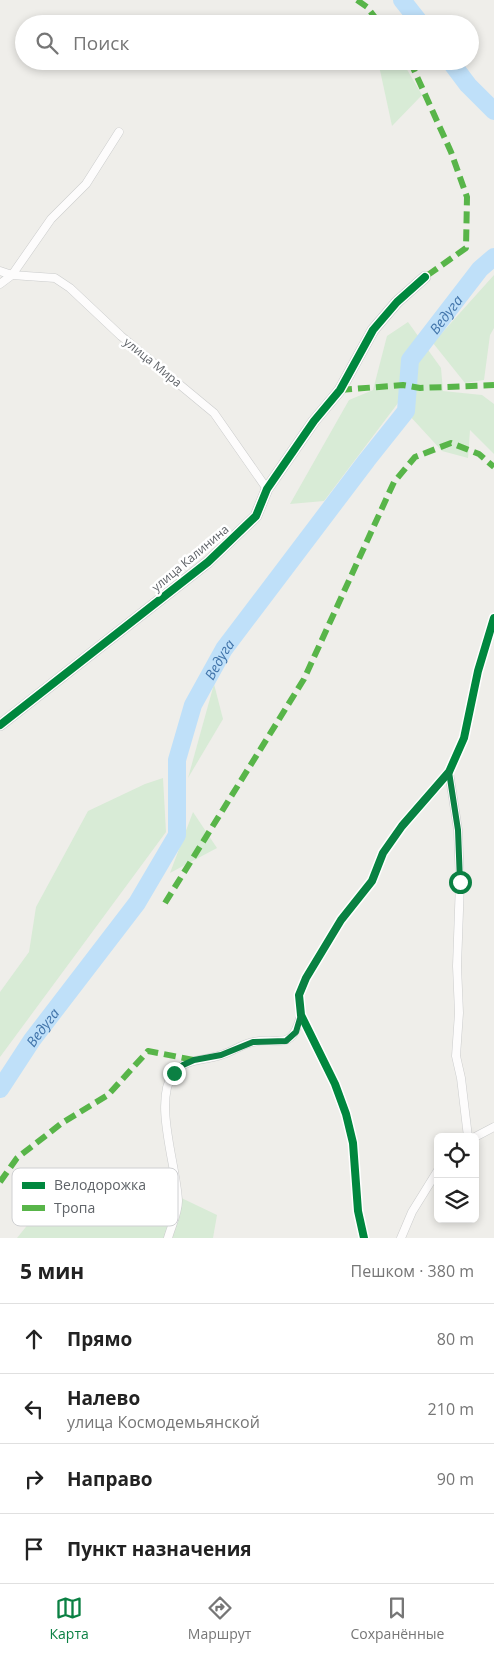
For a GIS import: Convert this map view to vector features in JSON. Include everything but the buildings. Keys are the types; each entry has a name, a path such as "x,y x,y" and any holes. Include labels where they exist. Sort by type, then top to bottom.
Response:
{"street":[{"path":"0,284 12,275 51,219 86,184 119,132"},
{"name":"улица Мира","path":"0,271 12,275 55,278 70,288 121,336 214,413 267,489"},
{"name":"улица Калинина","path":"0,725 208,562 256,516 267,489 314,421 340,390 373,330 398,302 425,277"},
{"path":"364,1238 358,1211 353,1143 346,1114 335,1084 301,1015 299,995 306,978 341,920 372,881 383,853 402,826 449,772 464,738 478,670 494,618"},
{"path":"449,772 458,830 460,882 457,966 460,1013 456,1056 461,1078 468,1133"},
{"path":"173,1168 164,1103 166,1086 174,1073 183,1065 194,1060 221,1055 253,1042 286,1041 296,1032 301,1015"},
{"path":"479,1135 494,1127"},
{"path":"401,1238 412,1212 434,1176"}],"green space":[{"path":"380,70 407,70 422,95 392,126"},
{"path":"494,275 494,328 490,335 484,380 465,383 433,343"},
{"path":"408,322 441,368 443,391 482,395 494,404 494,454 470,430 468,458 442,451 398,403 324,501 290,504 349,400 373,390 387,336"},
{"path":"214,684 223,719 188,778"},
{"path":"163,778 166,832 0,1057 0,992 29,952 36,907 88,811 145,784"},
{"path":"193,812 217,848 170,873"},
{"path":"178,1196 217,1215 213,1238 17,1238 27,1226 178,1226"}],"waterway":[{"name":"Ведуга","path":"402,0 414,15"},
{"name":"Ведуга","path":"457,70 468,85 494,111"},
{"name":"Ведуга","path":"0,1089 32,1040 137,903 177,835 177,760 193,705 224,649 406,411 410,360 480,269 494,257"}],"marked path":[{"path":"357,0 367,7 373,15"},
{"path":"414,70 451,152 467,197 466,248 425,277"},
{"path":"340,390 403,385 420,388 494,385"},
{"path":"165,903 304,679 394,482 415,457 451,443 479,454 494,467"},
{"path":"0,1182 17,1158 62,1123 108,1095 148,1051 194,1060"}],"cycle path":[{"path":"0,725 208,562 256,516 267,489 314,421 340,390 373,330 397,302 425,277"},
{"path":"364,1238 358,1211 353,1143 346,1114 335,1084 301,1015 299,995 306,978 341,920 372,881 383,853 402,826 449,772 464,738 478,671 494,618"}],"route":[{"path":"174,1073 183,1065 194,1060 221,1055 253,1042 286,1041 296,1032 301,1015 299,995 306,978 341,920 372,881 383,853 402,826 449,772 454,794 458,830 460,882"}]}
